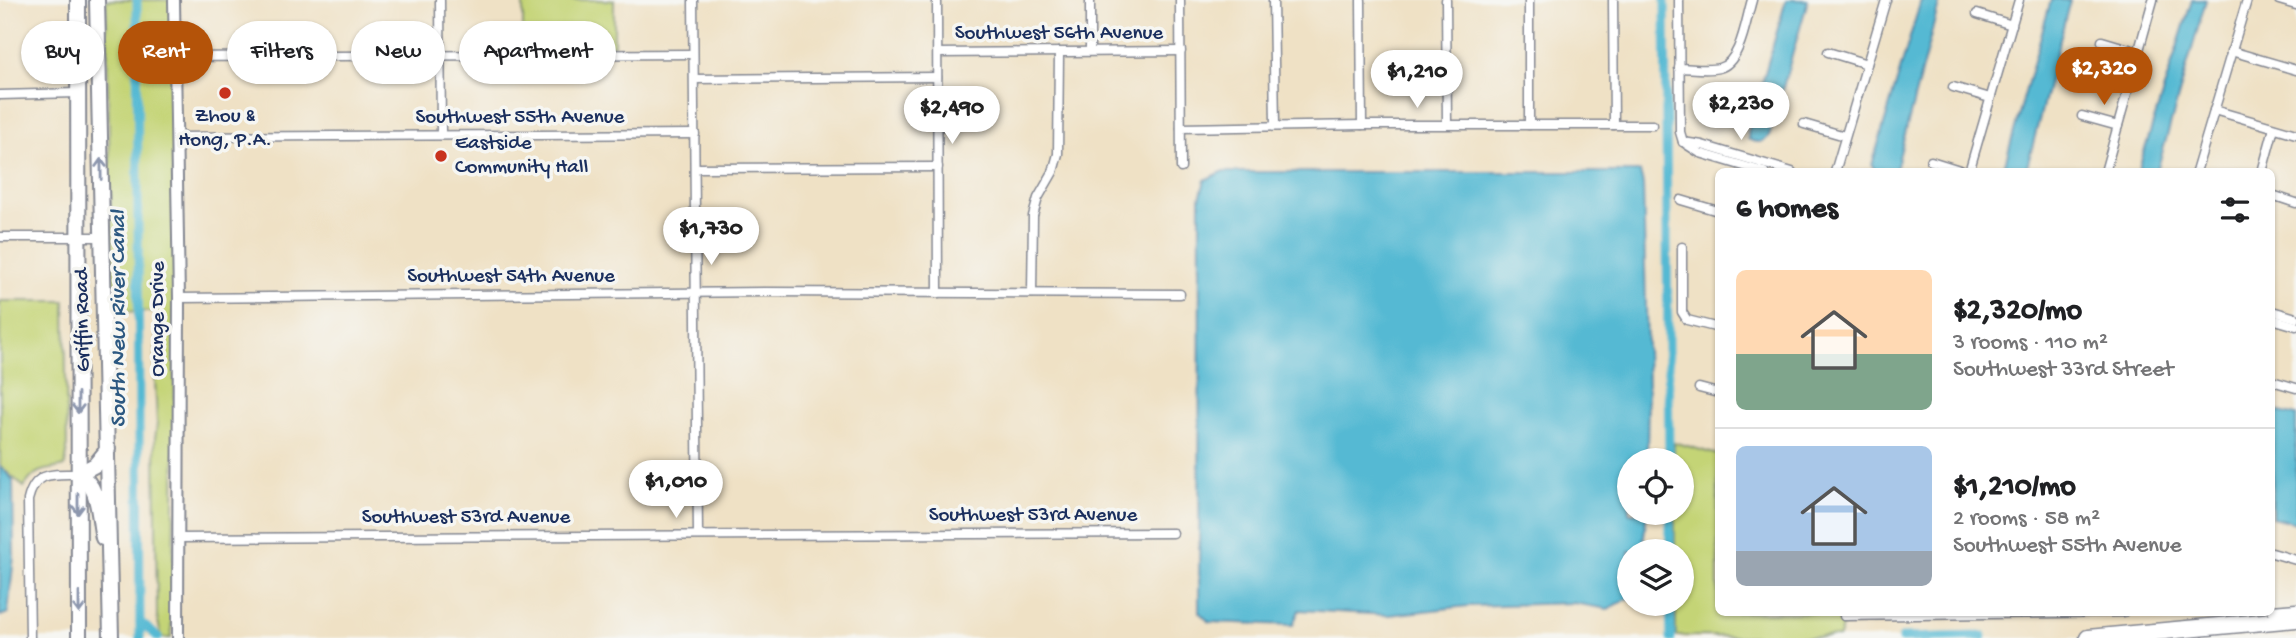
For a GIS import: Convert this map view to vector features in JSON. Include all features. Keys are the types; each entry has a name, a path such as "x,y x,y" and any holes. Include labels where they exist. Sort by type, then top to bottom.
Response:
{"highway":[{"path":"2088,638 2296,620"}],"main road":[{"name":"Griffin Road","path":"78,0 79,638"},
{"name":"Griffin Road","path":"97,0 111,638"},
{"path":"78,474 95,466 108,449"},
{"path":"78,474 89,481 94,491 110,569"}],"street":[{"name":"Orange Drive","path":"174,0 174,21"},
{"path":"440,0 440,21"},
{"path":"693,0 698,534"},
{"path":"937,0 938,293"},
{"path":"1090,0 1090,51"},
{"path":"1180,0 1181,168"},
{"path":"1273,0 1275,125"},
{"path":"1361,0 1362,125"},
{"path":"1446,0 1447,124"},
{"path":"1529,0 1529,125"},
{"path":"1613,0 1614,125"},
{"path":"1679,0 1679,132 1683,142 1700,153 1751,168"},
{"path":"1679,68 1718,69 1728,64 1736,55 1752,0"},
{"path":"1836,168 1886,0"},
{"path":"1968,168 2020,0"},
{"path":"2106,168 2154,0"},
{"path":"2197,168 2247,0"},
{"path":"2279,0 2296,5"},
{"path":"1977,14 2012,25"},
{"path":"2102,41 2139,52"},
{"name":"Southwest 56th Avenue","path":"938,53 1181,51"},
{"path":"2231,51 2296,70"},
{"path":"1032,293 1033,216 1058,154 1059,52"},
{"path":"1828,52 1867,64"},
{"path":"445,55 693,54"},
{"path":"213,57 351,56"},
{"path":"695,79 937,77"},
{"name":"Orange Drive","path":"175,84 179,298 178,638"},
{"path":"440,84 441,135"},
{"path":"1953,87 1990,98"},
{"path":"0,95 78,93"},
{"path":"2214,110 2296,134"},
{"path":"2082,116 2118,126"},
{"path":"1804,124 1845,136"},
{"path":"1181,128 1275,125 1653,125"},
{"path":"2263,168 2273,128"},
{"name":"Southwest 55th Avenue","path":"176,137 695,134"},
{"path":"1683,142 1779,168"},
{"path":"1931,161 1954,168"},
{"path":"695,168 938,167"},
{"path":"2275,196 2296,202"},
{"path":"1681,200 1715,210"},
{"path":"0,237 103,237"},
{"path":"1682,247 1682,312 1687,320 1715,327"},
{"name":"Southwest 54th Avenue","path":"179,298 696,293 1180,294"},
{"path":"2275,312 2296,318"},
{"path":"2275,320 2296,326"},
{"path":"2275,382 2296,388"},
{"path":"1699,388 1715,392"},
{"path":"30,638 28,500 32,486 40,478 56,474 78,474"},
{"name":"Southwest 53rd Avenue","path":"178,538 1173,533"},
{"path":"2275,554 2296,560"},
{"path":"2275,610 2296,608"},
{"path":"1844,617 1856,616"}],"green space":[{"path":"106,0 171,0 171,21 118,21 118,84 172,84 175,399 171,638 158,638 161,635 157,617 157,312 113,311"},
{"path":"523,0 614,0 614,21 523,21"},
{"path":"0,301 65,301 65,466 38,473 24,487 0,466"},
{"path":"1674,442 1715,454 1715,616 1845,616 1839,637 1676,636 1676,616 1694,616 1694,539 1675,539 1675,525 1694,525 1694,448 1674,448"}],"water":[{"path":"1786,0 1808,0 1769,136 1755,142 1748,139 1748,132"},
{"path":"1921,0 1940,0 1896,168 1874,168 1872,165"},
{"path":"2051,0 2070,0 2027,168 2004,168"},
{"path":"2192,0 2206,0 2158,168 2139,168"},
{"path":"1222,172 1640,172 1643,184 1647,448 1617,448 1617,525 1645,525 1644,539 1617,539 1617,604 1608,609 1573,603 1468,606 1389,615 1299,610 1293,625 1209,622 1199,612 1200,198 1205,180"},
{"path":"2275,411 2296,416 2296,523 2275,518"},
{"path":"0,466 13,480 14,556 8,613 0,616"}],"waterway":[{"name":"South New River Canal","path":"137,0 140,638"},
{"path":"1665,0 1669,448"},
{"path":"1670,525 1670,539"},
{"path":"1670,616 1671,638"},
{"path":"140,622 158,637"},
{"path":"1902,638 1983,636"}],"place":[{"name":"Zhou & Hong, P.A.","path":"225,93"},
{"name":"Eastside Community Hall","path":"441,156"}]}
